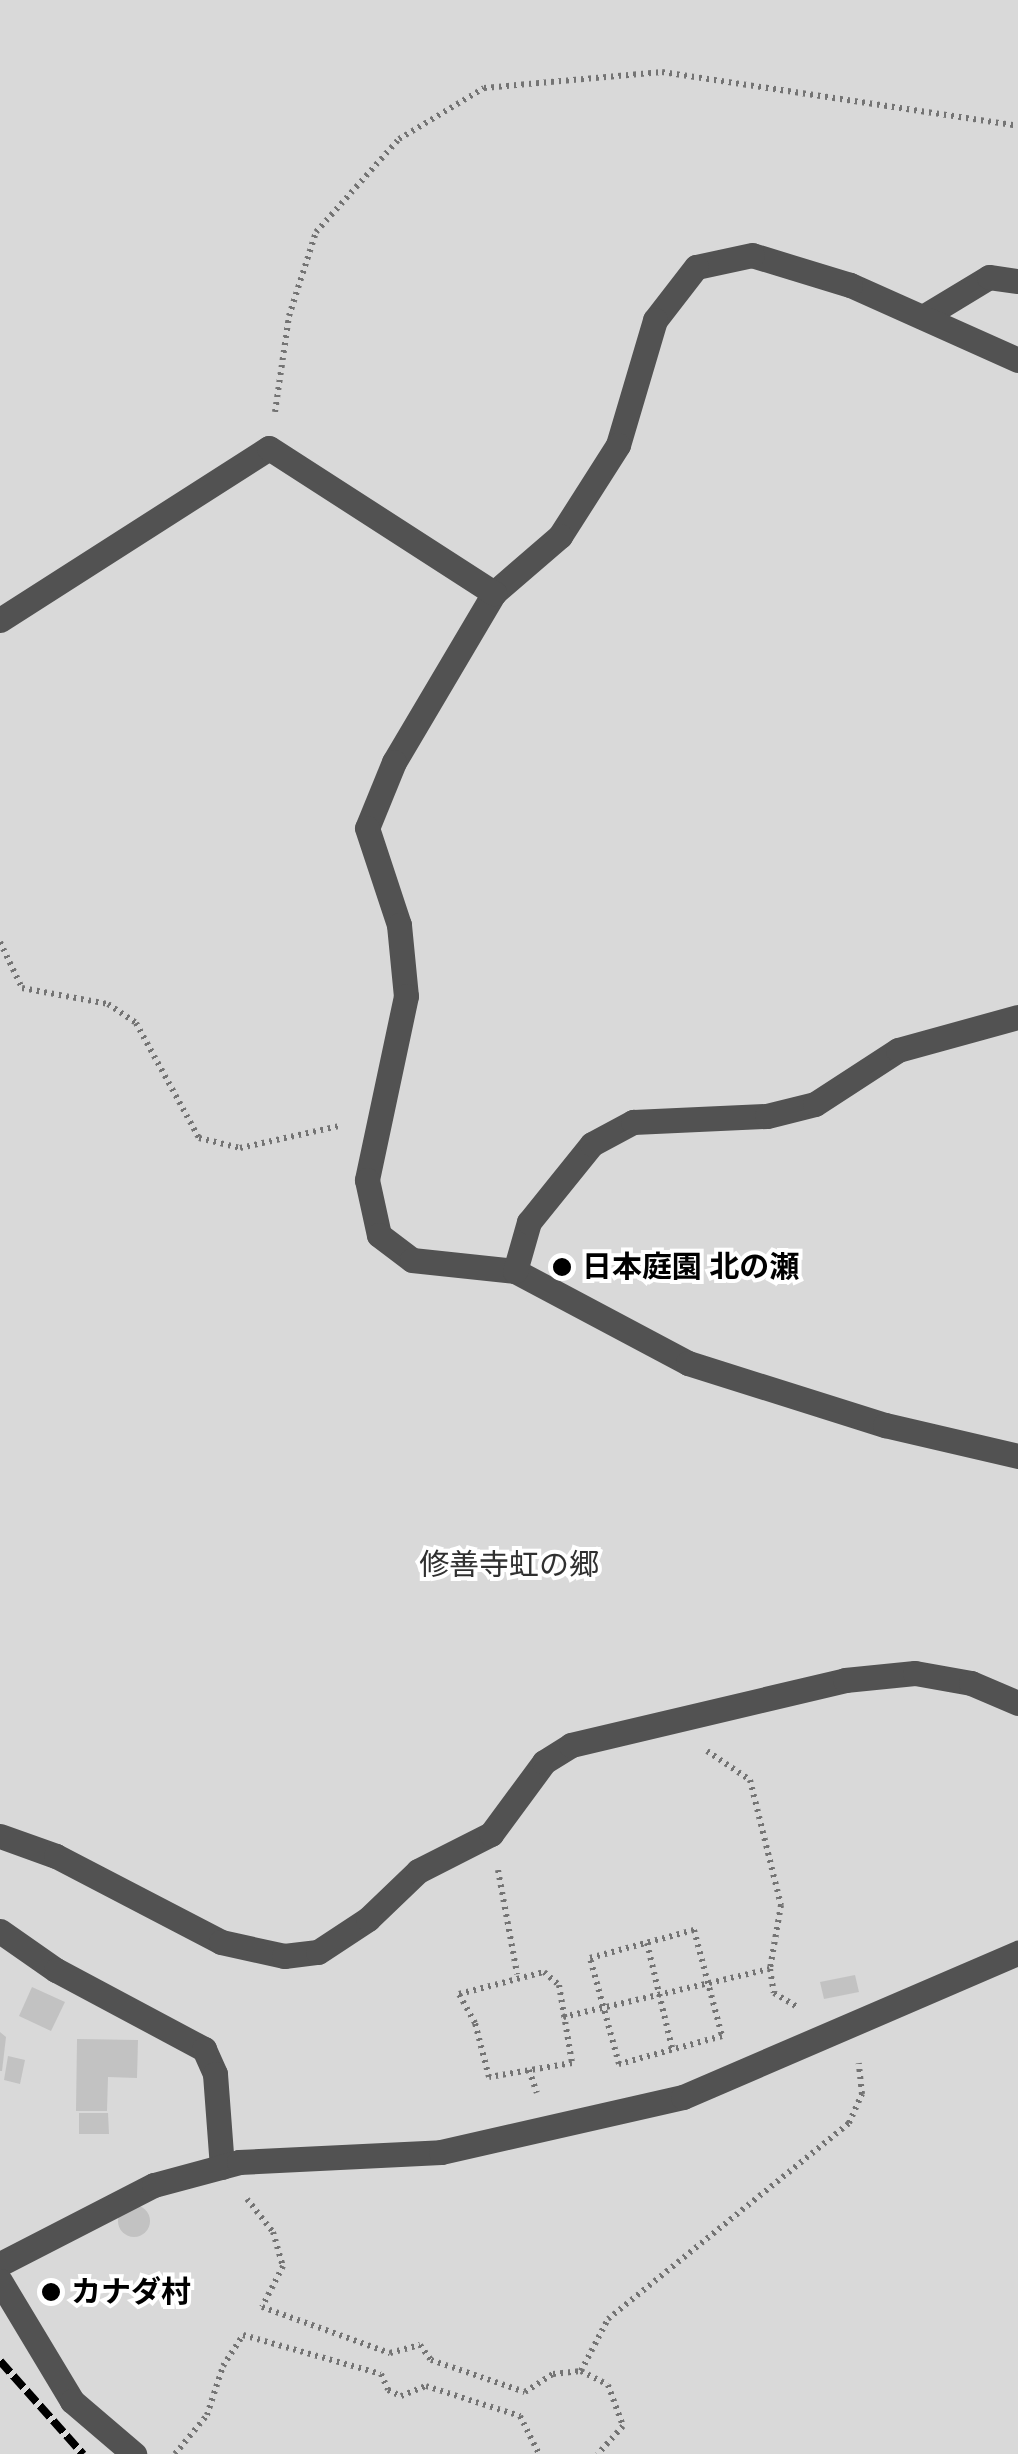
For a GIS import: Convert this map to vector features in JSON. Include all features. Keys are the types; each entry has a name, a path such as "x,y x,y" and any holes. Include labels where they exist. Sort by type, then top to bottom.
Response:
{"street":[{"path":"1018,360 850,285 752,255 696,267 655,320 618,445 560,536 494,593 394,762 368,828 399,925 406,996 367,1180 379,1235 412,1260 516,1271 688,1363 885,1425 1018,1456"},
{"path":"922,317 989,277 1018,281"},
{"path":"0,620 270,448 494,593"},
{"path":"516,1271 529,1222 592,1144 633,1122 767,1116 815,1104 898,1050 1018,1017"},
{"path":"0,1836 56,1856 221,1942 284,1956 318,1952 368,1919 418,1871 492,1834 544,1762 571,1745 827,1683 914,1673 971,1683 1018,1704"},
{"path":"0,1931 56,1970 204,2049 215,2074 222,2166"},
{"path":"0,2264 154,2186 222,2166 440,2152 683,2097 1018,1954"},
{"path":"0,2281 72,2401 134,2454"}],"path":[{"path":"270,448 288,316 316,232 399,139 484,88 662,72 1018,126"},
{"path":"0,942 22,988 108,1004 136,1022 199,1138 240,1148 382,1111"},
{"path":"658,1724 750,1780 781,1905 770,1970 774,1994 802,2010 816,2042"},
{"path":"492,1834 517,1974"},
{"path":"694,1930 708,1983 722,2036 619,2064 590,1958 694,1930"},
{"path":"647,1943 683,2097"},
{"path":"563,2017 770,1970"},
{"path":"544,1972 559,1984 572,2063 489,2078 476,2022 459,1994 517,1974 544,1972"},
{"path":"581,2371 608,2319 849,2123 862,2094 859,2060 842,2030"},
{"path":"222,2166 273,2232 283,2266 262,2306 390,2353 420,2345 431,2360 525,2392 553,2374 581,2371 608,2385 623,2426 598,2454"},
{"path":"175,2454 206,2415 223,2366 243,2334 381,2374 388,2390 401,2396 426,2386 520,2416 539,2454"}],"green space":[{"name":"修善寺虹の郷","path":"0,0 1018,0 1018,2454 0,2454"}],"building":[{"path":"855,1975 859,1992 824,1999 820,1982"},
{"path":"32,1987 65,2002 51,2031 19,2016"},
{"path":"0,2032 6,2037 2,2071 0,2071"},
{"path":"77,2039 138,2040 137,2078 108,2077 107,2111 76,2111"},
{"path":"8,2056 25,2060 20,2084 4,2080"},
{"path":"79,2113 108,2113 109,2134 79,2134"},
{"path":"134,2205 145,2210 150,2221 145,2232 134,2237 123,2232 118,2221 123,2210"}],"railway":[{"path":"0,2361 83,2454"}],"place":[{"name":"日本庭園 北の瀬","path":"562,1267"},
{"name":"カナダ村","path":"51,2292"}]}
